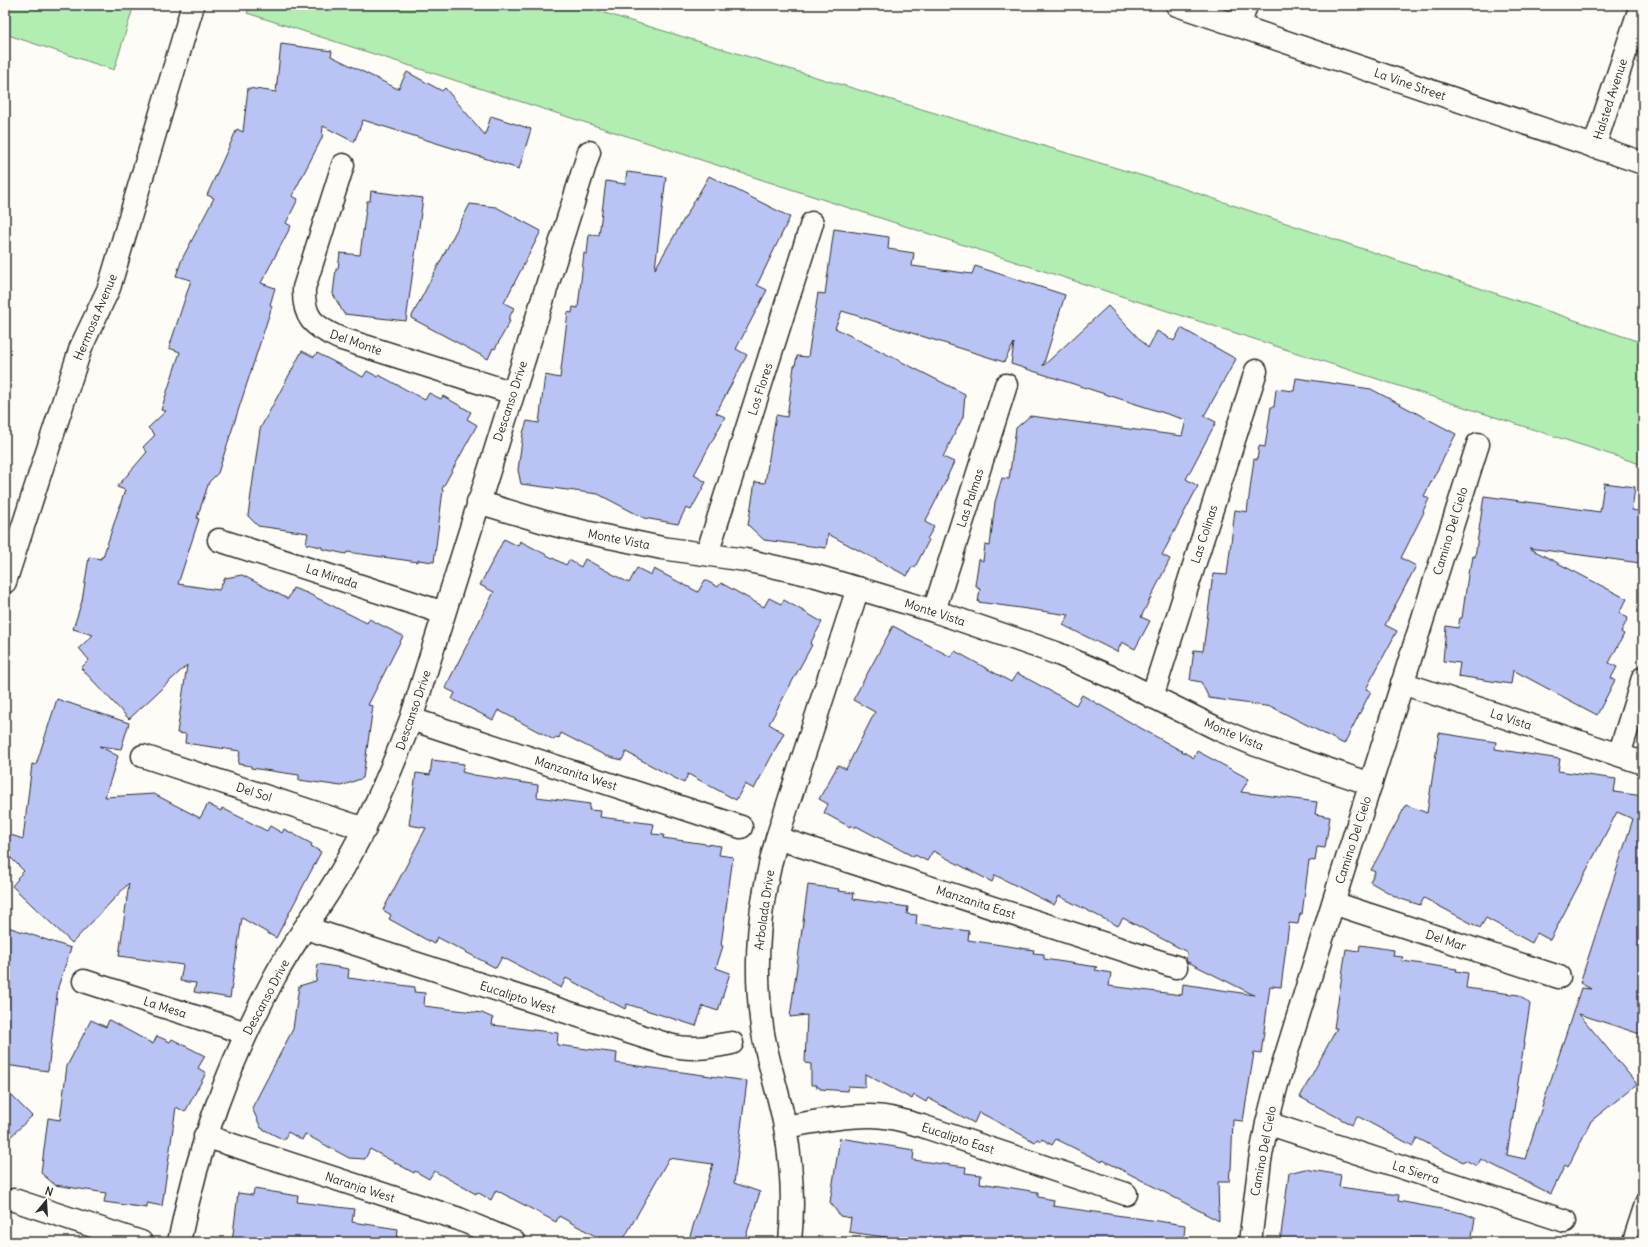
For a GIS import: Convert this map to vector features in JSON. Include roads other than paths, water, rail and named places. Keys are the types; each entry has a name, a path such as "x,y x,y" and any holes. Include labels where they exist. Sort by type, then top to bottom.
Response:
{"street":[{"name":"Hermosa Avenue","path":"5,582 81,347 109,288 193,5"},
{"name":"La Vine Street","path":"1177,5 1243,15 1594,147 1643,163"},
{"name":"Halsted Avenue","path":"1594,147 1641,5"},
{"name":"Descanso Drive","path":"178,1242 193,1176 205,1136 230,1069 276,976 344,866 365,828 396,759 411,719 589,152"},
{"name":"Del Monte","path":"343,165 304,288 303,303 309,318 321,330 339,338 513,393"},
{"name":"Los Flores","path":"707,554 812,223"},
{"name":"Las Colinas","path":"1152,697 1256,370"},
{"name":"Las Palmas","path":"934,611 1006,385"},
{"name":"Camino Del Cielo","path":"1250,1242 1255,1190 1267,1123 1285,1057 1332,903 1478,444"},
{"name":"Monte Vista","path":"478,502 585,532 646,545 779,567 816,576 934,611 1056,653 1125,682 1152,697 1220,730 1256,745 1371,784"},
{"name":"La Mirada","path":"220,540 444,613"},
{"name":"Arbolada Drive","path":"790,1242 792,1185 785,1127 763,1027 757,960 763,897 777,838 858,588"},
{"path":"1619,755 1643,678"},
{"name":"La Vista","path":"1402,684 1643,763"},
{"name":"Manzanita West","path":"411,719 742,826"},
{"name":"Del Sol","path":"143,756 365,828"},
{"name":"Manzanita East","path":"777,838 1176,967"},
{"name":"Del Mar","path":"1332,903 1559,977"},
{"name":"Eucalipto West","path":"306,928 669,1045 692,1049 732,1043"},
{"name":"La Mesa","path":"84,981 246,1034"},
{"name":"Eucalipto East","path":"785,1127 849,1117 871,1116 896,1119 922,1126 1126,1194"},
{"name":"La Sierra","path":"1267,1123 1564,1221"},
{"name":"Naranja West","path":"205,1136 459,1219 514,1242"},
{"path":"14,1200 141,1242"}],"lane":[{"path":"1629,1242 1643,1199"}]}
